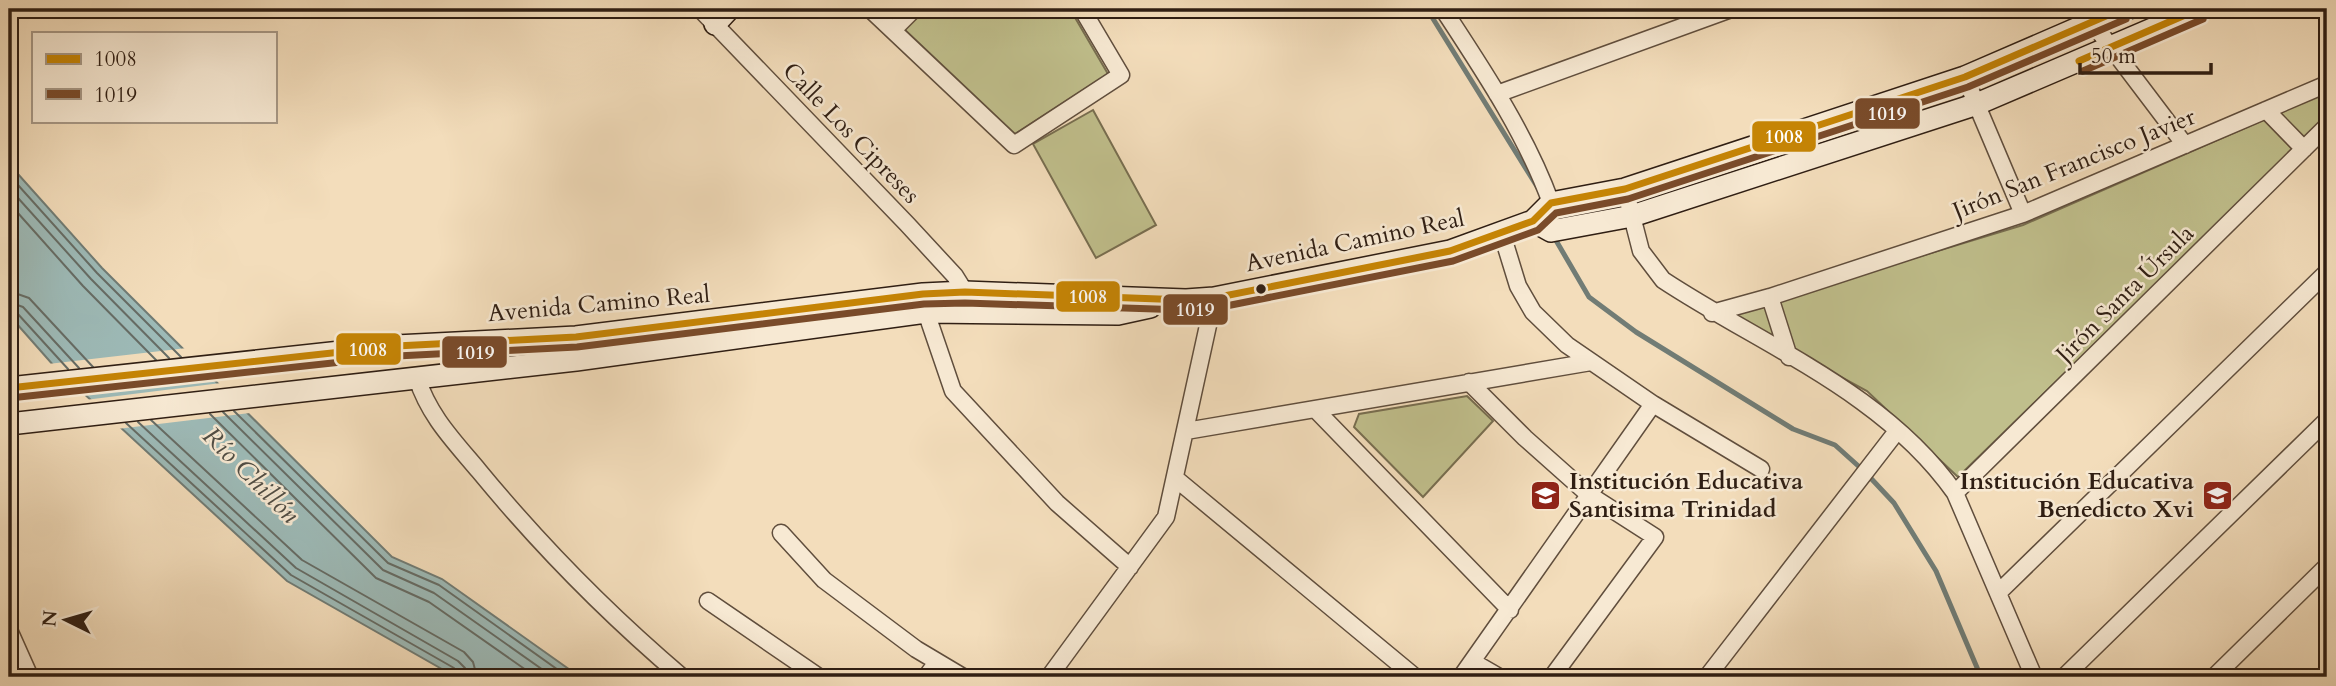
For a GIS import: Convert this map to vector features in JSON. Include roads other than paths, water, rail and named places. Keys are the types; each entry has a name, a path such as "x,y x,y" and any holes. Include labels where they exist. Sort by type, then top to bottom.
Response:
{"main road":[{"path":"1551,203 1625,189 1965,77 2087,15 2122,9"},
{"path":"1533,221 1551,231 1632,216 1977,104 2199,9"},
{"name":"Avenida Camino Real","path":"13,388 396,346 576,337 909,296 965,292 1186,300 1214,298 1450,251 1533,221 1551,203"},
{"name":"Avenida Camino Real","path":"17,423 409,379 926,312 1118,314 1186,300"}],"street":[{"path":"870,9 1014,145 1121,75 1082,9"},
{"path":"893,30 914,9"},
{"path":"1443,9 1497,94 1541,176 1551,203"},
{"path":"1497,94 1731,9"},
{"name":"Calle Los Cipreses","path":"715,14 955,276 965,292"},
{"path":"2087,15 2185,145"},
{"path":"1965,77 2023,214"},
{"name":"Jirón San Francisco Javier","path":"1712,313 1770,297 2023,214 2327,84"},
{"path":"2266,110 2304,149"},
{"name":"Jirón Santa Úrsula","path":"1955,494 2327,126"},
{"path":"1625,189 1641,251 1663,280 1712,313 1864,401 1939,471 1955,494 2034,677"},
{"path":"1502,234 1518,286 1533,312 1567,345 1653,404 1761,469"},
{"path":"1998,593 2327,272"},
{"path":"1770,297 1789,357"},
{"path":"1049,677 1166,517 1214,298"},
{"path":"926,312 953,391 1057,503 1130,567"},
{"path":"1185,431 1591,362"},
{"path":"409,379 437,421 499,495 588,590 682,677"},
{"path":"1469,382 1525,438 1588,494 1655,537 1552,677"},
{"path":"1461,677 1653,404"},
{"path":"1315,409 1510,610"},
{"path":"2064,677 2327,420"},
{"path":"1707,677 1897,431"},
{"path":"1175,478 1415,677"},
{"path":"781,533 824,580 937,662 963,677"},
{"path":"2214,677 2327,566"},
{"path":"708,601 819,677"},
{"path":"9,630 30,677"},
{"path":"926,677 937,662"},
{"path":"1473,662 1499,677"}],"water":[{"name":"Río Chillón","path":"9,164 102,268 392,557 442,579 580,677 456,677 287,581 54,366 9,315"}],"waterway":[{"path":"1427,9 1538,188"},
{"path":"2058,48 2152,9"},
{"path":"1554,237 1589,297 1636,332 1793,429 1835,445 1865,472 1894,503 1936,571 1981,677"}],"place":[{"name":"Institución Educativa Santisima Trinidad","path":"1546,495"},
{"name":"Institución Educativa Benedicto Xvi","path":"2217,495"}]}
